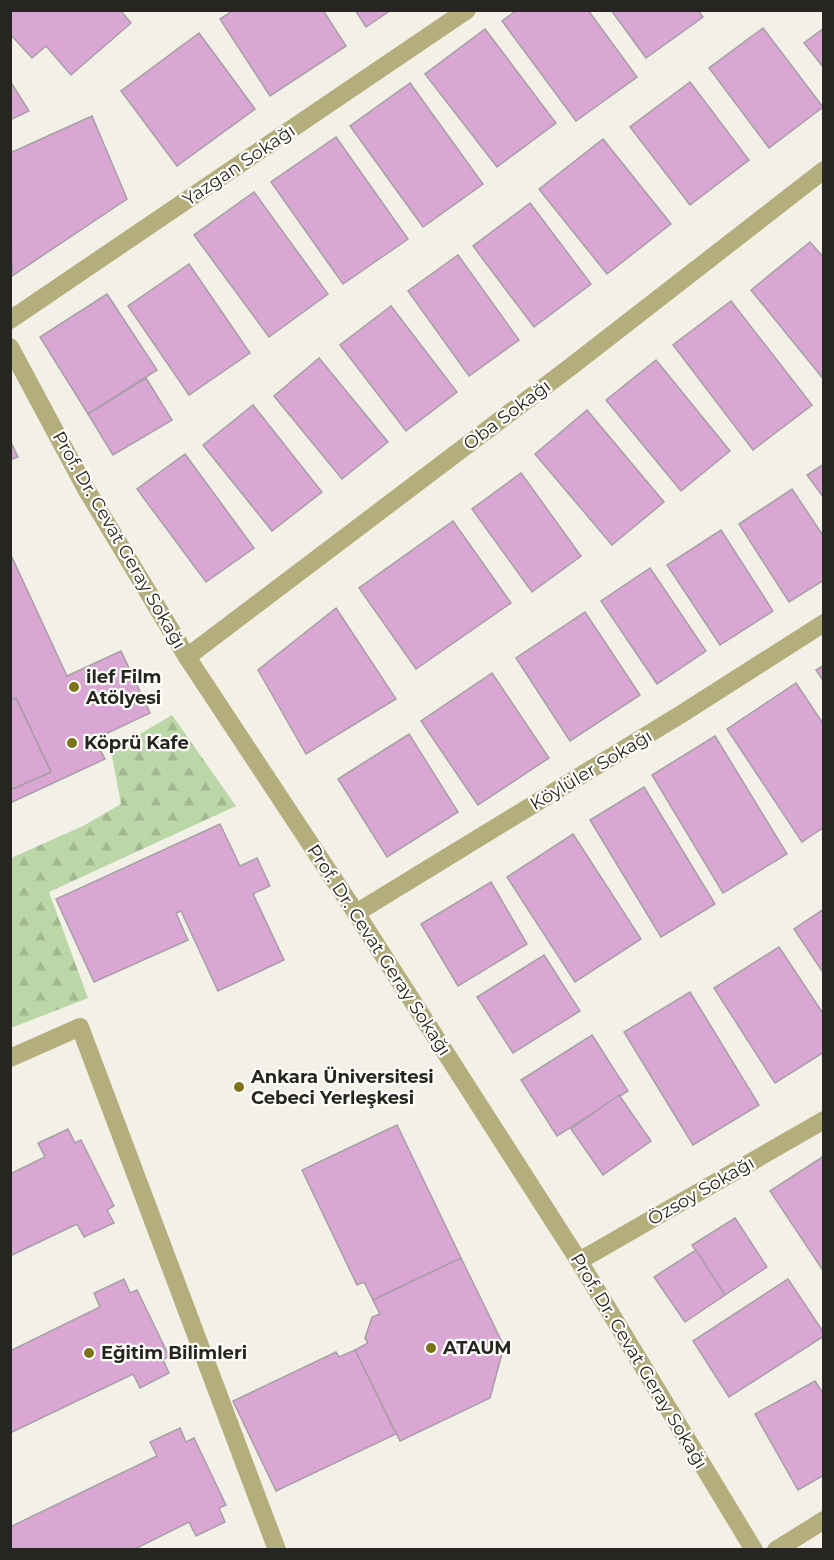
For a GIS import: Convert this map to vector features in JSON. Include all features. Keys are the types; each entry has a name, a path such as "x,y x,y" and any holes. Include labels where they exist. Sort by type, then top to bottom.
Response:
{"street":[{"name":"Yazgan Sokağı","path":"10,320 466,10"},
{"name":"Oba Sokağı","path":"187,657 573,365 824,170"},
{"name":"Prof. Dr. Cevat Geray Sokağı","path":"10,347 86,489 187,657 356,913 579,1261 754,1550"},
{"name":"Köylüler Sokağı","path":"356,913 683,714 824,623"},
{"path":"10,1059 80,1027 277,1550"},
{"name":"Özsoy Sokağı","path":"579,1261 824,1120"},
{"path":"776,1550 824,1520"}],"green space":[{"path":"172,715 236,806 49,892 88,998 11,1028 11,858 83,826 121,804 111,751"}],"building":[{"path":"10,10 120,10 131,23 71,75 46,46 32,58 10,34"},
{"path":"234,10 323,10 346,46 270,96 220,19"},
{"path":"355,10 391,10 366,27"},
{"path":"517,10 588,10 637,77 576,121 502,21"},
{"path":"611,10 698,10 703,17 646,58"},
{"path":"763,28 823,107 769,148 709,68"},
{"path":"824,28 824,68 804,43"},
{"path":"485,29 556,123 497,167 425,74"},
{"path":"199,33 255,109 177,166 121,91"},
{"path":"10,81 29,111 10,120"},
{"path":"690,82 749,160 690,205 630,127"},
{"path":"410,83 483,184 423,227 350,126"},
{"path":"92,116 127,199 12,276 10,153"},
{"path":"336,137 408,239 343,284 271,182"},
{"path":"603,139 671,224 607,274 539,189"},
{"path":"254,192 328,294 269,337 194,235"},
{"path":"530,203 591,284 534,327 473,246"},
{"path":"810,242 824,258 824,380 751,290"},
{"path":"458,255 519,340 469,376 408,291"},
{"path":"189,264 250,353 189,395 128,306"},
{"path":"107,294 157,370 88,414 40,337"},
{"path":"731,301 812,405 753,450 673,345"},
{"path":"391,306 457,392 406,431 340,345"},
{"path":"319,358 388,442 342,479 274,396"},
{"path":"656,360 730,451 681,491 606,400"},
{"path":"146,378 172,420 113,455 88,414"},
{"path":"253,405 322,492 272,531 203,445"},
{"path":"587,410 664,502 612,545 535,454"},
{"path":"10,440 18,457 10,460"},
{"path":"185,454 254,548 206,582 137,489"},
{"path":"824,464 824,498 807,475"},
{"path":"521,473 581,556 532,592 472,509"},
{"path":"792,489 824,537 824,580 789,602 739,524"},
{"path":"453,521 511,603 416,669 359,588"},
{"path":"721,530 773,611 720,645 667,565"},
{"name":"ilef Film Atölyesi","path":"10,553 67,676 121,651 150,713 95,739 105,759 10,803 10,790 51,772 16,698 10,701"},
{"path":"650,568 706,651 657,684 601,601"},
{"path":"336,608 396,699 306,754 258,670"},
{"path":"585,612 640,695 570,741 516,658"},
{"path":"824,665 824,682 816,670"},
{"path":"492,673 549,758 478,805 421,721"},
{"path":"796,683 824,725 824,827 802,842 727,729"},
{"path":"16,698 51,772 10,790 10,701"},
{"path":"409,734 458,812 387,857 338,779"},
{"path":"715,736 787,854 723,893 652,775"},
{"path":"644,787 715,904 661,937 590,820"},
{"path":"220,824 240,866 257,858 270,886 253,894 284,960 218,991 181,911 176,913 188,940 94,982 56,899"},
{"path":"573,834 641,939 575,982 507,877"},
{"path":"491,882 527,944 458,986 421,924"},
{"path":"824,909 824,974 794,929"},
{"path":"779,947 824,1015 824,1052 775,1083 714,988"},
{"path":"544,955 580,1011 513,1053 477,997"},
{"path":"690,992 759,1105 693,1145 624,1032"},
{"path":"592,1035 628,1091 557,1136 521,1080"},
{"path":"619,1095 651,1141 603,1175 571,1129"},
{"path":"397,1125 461,1258 373,1300 364,1282 357,1285 302,1170"},
{"path":"68,1129 75,1143 81,1140 114,1206 107,1210 114,1223 84,1237 77,1224 10,1256 10,1174 45,1157 38,1143"},
{"path":"824,1156 824,1272 770,1191"},
{"path":"735,1218 767,1267 725,1295 692,1245"},
{"path":"696,1250 725,1295 685,1322 654,1277"},
{"name":"ATAUM","path":"461,1258 504,1346 490,1398 400,1441 355,1350 368,1343 365,1338 372,1317 380,1314 373,1300"},
{"name":"Eğitim Bilimleri","path":"124,1279 130,1293 137,1290 169,1356 163,1360 169,1373 140,1388 133,1374 10,1433 10,1351 100,1307 94,1293"},
{"path":"788,1279 824,1336 729,1397 693,1341"},
{"path":"355,1350 396,1434 276,1491 233,1401 336,1352 339,1357"},
{"path":"815,1381 824,1395 824,1475 798,1490 755,1414"},
{"path":"180,1428 186,1442 194,1438 226,1505 219,1508 225,1522 196,1536 189,1522 133,1550 10,1550 10,1527 157,1456 150,1442"}],"place":[{"name":"ilef Film Atölyesi","path":"74,687"},
{"name":"Köprü Kafe","path":"72,743"},
{"name":"Ankara Üniversitesi Cebeci Yerleşkesi","path":"239,1087"},
{"name":"ATAUM","path":"431,1348"},
{"name":"Eğitim Bilimleri","path":"89,1353"}]}
